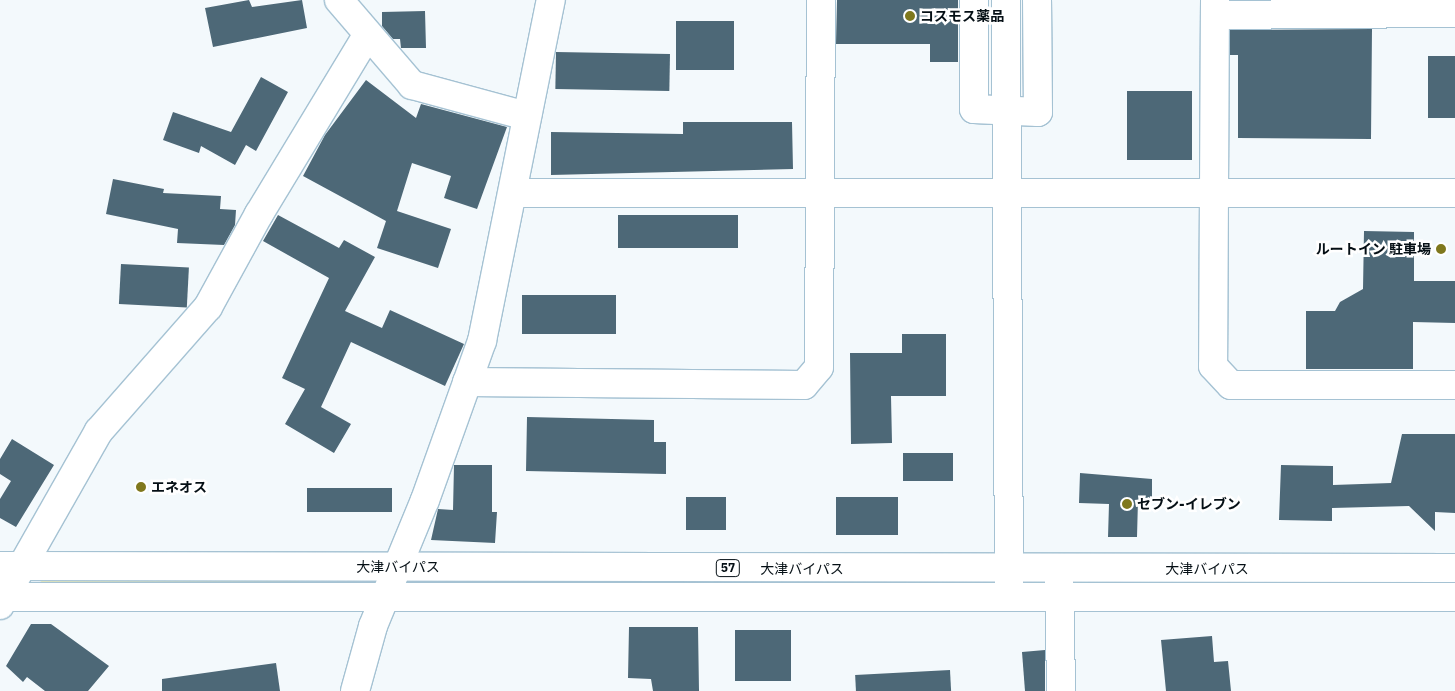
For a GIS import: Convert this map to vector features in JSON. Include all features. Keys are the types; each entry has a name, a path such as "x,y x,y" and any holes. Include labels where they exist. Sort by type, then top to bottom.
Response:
{"main road":[{"path":"339,0 367,36 412,85 527,116"},
{"path":"355,691 384,596 425,500 482,342 551,0"},
{"path":"467,382 804,385 819,367 821,0"},
{"path":"974,0 974,109 1038,112 1037,0"},
{"path":"1006,0 1009,597"},
{"path":"1455,13 1215,8 1213,366 1231,385 1455,384"},
{"path":"2,600 11,566 99,431 208,308 259,214 367,36"},
{"path":"512,193 1455,193"},
{"name":"大津バイパス","path":"11,566 1009,570 1455,568"},
{"path":"1058,570 1061,691"},
{"name":"大津バイパス","path":"2,600 384,596 1455,597"}],"shaded area":[{"path":"636,576 924,579 923,583 764,583 636,581"},
{"path":"43,577 299,580 300,584 43,583 40,581"}],"building":[{"path":"249,0 252,7 302,0 307,28 213,47 205,8"},
{"path":"837,0 958,0 958,62 930,62 930,44 836,44"},
{"path":"425,11 426,48 401,48 400,39 393,39 382,26 382,12"},
{"path":"676,21 734,21 734,70 676,70"},
{"path":"1372,29 1371,139 1238,138 1238,55 1230,55 1230,30"},
{"path":"556,52 670,54 669,91 555,89"},
{"path":"1428,56 1455,56 1455,118 1428,118"},
{"path":"261,77 288,92 256,151 246,145 235,165 201,146 199,153 163,140 173,112 231,132"},
{"path":"366,80 416,118 421,104 507,127 477,209 444,198 451,176 412,163 397,211 451,229 438,268 377,248 386,221 303,176 325,135"},
{"path":"1127,91 1192,91 1192,160 1127,160"},
{"path":"683,122 792,122 793,169 551,175 551,132 683,134"},
{"path":"113,179 164,189 163,193 221,196 220,209 236,210 235,225 224,245 177,243 178,229 106,214"},
{"path":"278,215 339,248 344,240 375,257 345,311 382,328 390,310 464,344 445,386 351,342 321,407 351,424 334,453 285,424 305,389 282,378 329,278 263,241"},
{"path":"618,215 738,215 738,248 618,248"},
{"path":"1364,231 1414,232 1414,281 1455,281 1455,323 1413,322 1413,369 1306,369 1306,311 1335,311 1340,302 1363,289"},
{"path":"121,264 189,268 187,308 119,304"},
{"path":"522,295 616,295 616,334 522,334"},
{"path":"902,334 946,334 946,396 891,396 892,443 851,444 850,353 902,353"},
{"path":"527,417 654,420 654,442 666,442 666,474 526,471"},
{"path":"1402,434 1455,434 1455,513 1435,512 1435,531 1409,506 1332,508 1332,521 1279,520 1281,465 1333,466 1333,485 1391,483"},
{"path":"12,439 54,465 16,527 0,518 0,499 11,481 0,474 0,459"},
{"path":"903,453 953,453 953,481 903,481"},
{"path":"454,465 492,465 492,512 497,512 495,543 431,540 438,509 453,510"},
{"path":"1080,473 1152,479 1152,500 1138,500 1137,537 1108,537 1109,504 1079,503"},
{"path":"307,488 392,488 392,512 307,512"},
{"path":"686,497 726,497 726,530 686,530"},
{"path":"836,497 898,497 898,535 836,535"},
{"path":"31,624 51,624 109,666 88,691 45,691 27,677 23,682 6,666"},
{"path":"629,627 698,627 699,691 653,691 651,679 628,678"},
{"path":"735,630 791,630 791,681 735,681"},
{"path":"1212,636 1214,662 1228,661 1231,691 1166,691 1161,640"},
{"path":"1045,650 1045,691 1025,691 1022,652"},
{"path":"276,663 280,691 162,691 162,679"},
{"path":"950,670 951,691 856,691 855,675"}],"place":[{"name":"コスモス薬品","path":"910,16"},
{"name":"ルートイン 駐車場","path":"1441,249"},
{"name":"エネオス","path":"141,487"},
{"name":"セブン-イレブン","path":"1127,504"}]}
